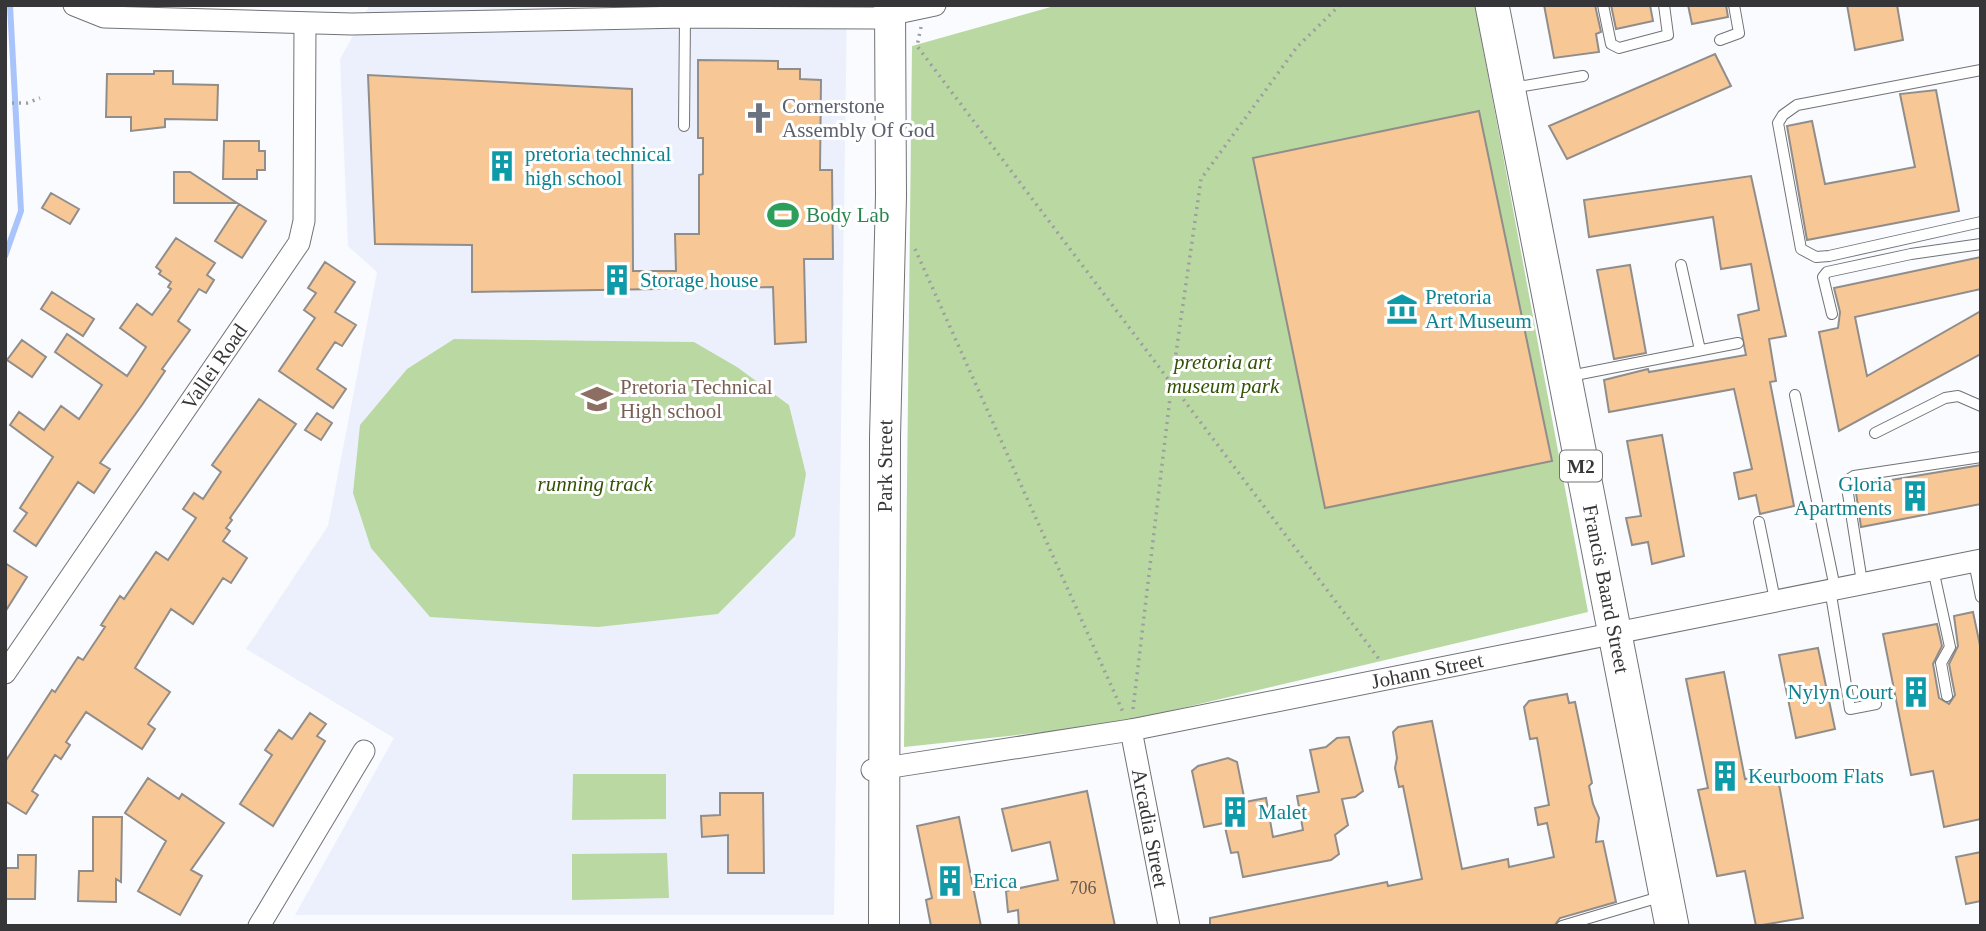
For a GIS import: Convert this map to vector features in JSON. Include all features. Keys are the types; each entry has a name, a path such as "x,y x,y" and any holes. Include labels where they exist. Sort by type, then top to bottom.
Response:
{"main road":[{"name":"Francis Baard Street","path":"1492,5 1669,911"}],"street":[{"path":"74,5 104,17 305,24 352,15 685,17 882,11 935,5"},
{"name":"Park Street","path":"870,926 878,769 891,196 882,11"},
{"name":"Vallei Road","path":"5,673 299,243 304,221 305,24"},
{"name":"Johann Street","path":"878,769 1131,730 1613,631 1977,561"},
{"name":"Arcadia Street","path":"1131,730 1168,926"},
{"path":"260,926 364,751"},
{"name":"Park Street","path":"878,769 884,926"}],"lane":[{"path":"1603,5 1611,44 1619,48 1668,35 1664,5"},
{"path":"1720,40 1739,33 1734,5"},
{"path":"684,127 685,17"},
{"path":"1981,70 1797,105 1783,115 1778,124 1801,249 1808,255 1829,256 1981,222"},
{"path":"1509,88 1583,76"},
{"path":"1832,314 1823,277 1827,272 1911,254 1981,244"},
{"path":"1681,265 1700,351"},
{"path":"1563,377 1738,343"},
{"path":"1795,395 1833,589 1850,709 1876,704"},
{"path":"1875,433 1945,398 1958,396 1981,406"},
{"path":"1861,582 1846,481 1854,475 1981,457"},
{"path":"1759,522 1775,600"},
{"path":"1977,561 1981,597"},
{"path":"1933,569 1950,647 1941,663 1947,696"},
{"path":"1562,926 1669,911"}],"path":[{"path":"1131,730 1172,381 1201,180 1297,47 1340,5"},
{"path":"918,46 1381,661"},
{"path":"5,103 27,103 40,98"},
{"path":"914,247 1131,730"}],"shaded area":[{"name":"Pretoria Technical High school","path":"370,5 847,5 834,915 295,915 394,738 246,649 328,526 377,272 348,246 340,59"}],"green space":[{"name":"pretoria art museum park","path":"1058,5 1475,5 1588,612 1111,725 904,747 912,46"},
{"name":"running track","path":"454,339 694,342 737,367 789,405 806,474 795,536 718,614 598,627 430,617 371,548 353,493 360,425 407,369"},
{"path":"573,774 666,774 666,819 572,820"},
{"path":"667,853 669,898 572,900 572,854"}],"building":[{"path":"1544,5 1595,5 1601,32 1596,34 1599,52 1554,58"},
{"path":"1611,5 1650,5 1653,21 1616,29"},
{"path":"1688,5 1726,5 1728,17 1692,24"},
{"path":"1847,5 1897,5 1903,40 1855,50"},
{"path":"1715,54 1731,86 1567,159 1549,126"},
{"path":"698,60 778,61 778,69 800,69 800,79 821,80 820,170 832,170 833,259 804,259 806,342 775,344 773,287 472,292 472,245 375,244 368,75 632,89 633,271 676,271 675,234 699,234 699,175 703,174 703,138 698,138"},
{"path":"154,71 173,71 173,84 218,85 217,120 165,119 165,127 131,131 131,117 106,117 107,74 154,74"},
{"path":"1936,90 1959,211 1807,240 1787,126 1812,121 1825,184 1915,167 1900,94"},
{"name":"Pretoria Art Museum","path":"1479,111 1552,461 1325,508 1253,158"},
{"path":"224,141 259,141 259,151 265,151 265,170 257,170 257,179 223,179"},
{"path":"174,172 190,172 237,203 174,203"},
{"path":"1751,176 1786,336 1769,339 1776,381 1770,382 1794,506 1760,514 1756,495 1739,499 1734,473 1752,469 1734,389 1609,412 1604,380 1648,369 1649,372 1746,355 1738,315 1759,310 1751,264 1721,269 1713,217 1589,237 1584,200"},
{"path":"51,193 79,209 70,224 42,208"},
{"path":"239,204 266,221 242,258 215,241"},
{"path":"176,238 215,263 207,275 214,280 206,293 199,289 178,321 190,330 162,369 165,371 142,405 100,463 110,469 94,493 78,482 36,546 14,531 27,513 20,508 53,457 10,425 19,412 44,430 61,406 79,419 102,385 55,352 67,334 127,376 146,347 120,328 137,304 152,315 171,289 168,287 171,282 159,274 161,271 156,267"},
{"path":"1981,257 1981,289 1855,317 1867,376 1981,311 1981,354 1839,431 1819,332 1838,328 1840,312 1834,288"},
{"path":"325,262 355,282 335,312 356,325 342,346 335,342 317,369 346,389 333,408 279,371 315,318 304,310 316,293 308,288"},
{"path":"1630,265 1646,353 1614,359 1597,270"},
{"path":"52,292 94,319 83,336 41,309"},
{"path":"22,340 46,357 32,377 7,360"},
{"path":"259,399 296,424 230,518 232,520 226,528 230,531 223,541 247,558 231,583 223,578 193,624 171,609 135,668 170,692 148,724 155,729 142,749 86,712 66,742 70,745 61,759 55,755 32,791 38,795 26,814 5,801 5,762 52,690 55,692 78,657 83,660 105,627 101,625 120,596 124,599 156,552 168,560 196,518 183,509 194,493 203,499 221,472 212,465"},
{"path":"317,413 332,423 321,440 305,430"},
{"path":"1662,435 1684,556 1652,564 1648,542 1632,545 1626,518 1641,516 1627,441"},
{"name":"Gloria Apartments","path":"1981,465 1981,504 1861,527 1855,486"},
{"path":"5,563 27,577 5,612"},
{"path":"1973,612 1981,650 1981,819 1944,827 1933,771 1911,775 1883,634 1937,624 1942,646 1933,664 1939,698 1949,704 1955,695 1949,664 1958,646 1954,616"},
{"path":"1818,648 1835,729 1796,738 1779,655"},
{"name":"Keurboom Flats","path":"1724,672 1745,779 1777,773 1803,918 1756,926 1745,871 1717,876 1698,790 1708,788 1686,679"},
{"path":"1567,694 1569,703 1575,702 1592,783 1589,786 1599,818 1596,842 1603,841 1616,902 1560,918 1554,926 1210,926 1210,918 1387,882 1388,886 1422,879 1403,786 1399,787 1395,768 1397,758 1393,732 1398,727 1432,721 1462,869 1508,859 1509,867 1554,857 1547,823 1538,825 1535,808 1549,805 1537,738 1530,739 1524,707 1529,701"},
{"path":"310,713 326,724 317,736 325,741 273,826 240,804 272,755 265,750 279,730 292,739"},
{"name":"Malet","path":"1349,737 1363,791 1355,797 1342,799 1348,825 1335,835 1339,854 1331,860 1243,877 1238,852 1231,853 1224,823 1204,827 1192,771 1198,766 1228,758 1237,762 1245,802 1266,798 1273,837 1303,830 1297,796 1319,792 1310,750 1326,747 1337,738"},
{"path":"148,778 179,799 182,794 224,823 191,870 202,876 180,915 138,891 166,841 125,813"},
{"path":"1087,791 1115,926 1019,926 1018,910 1008,912 1006,891 1058,880 1050,842 1012,851 1002,809"},
{"path":"720,793 763,793 764,873 728,873 728,835 702,837 701,816 720,815"},
{"path":"93,817 122,817 121,882 116,879 116,902 78,901 79,871 93,871"},
{"name":"Erica","path":"959,817 981,926 931,926 926,900 932,898 917,826"},
{"path":"1981,852 1981,901 1966,904 1956,857"},
{"path":"18,855 36,855 35,899 5,899 5,868 18,868"}],"waterway":[{"path":"5,256 21,211 10,5"}],"place":[{"name":"Cornerstone Assembly Of God","path":"759,118"},
{"name":"pretoria technical high school","path":"502,166"},
{"name":"Body Lab","path":"783,215"},
{"name":"Storage house","path":"617,280"},
{"name":"Pretoria Art Museum","path":"1402,309"},
{"name":"Pretoria Technical High school","path":"597,399"},
{"name":"Gloria Apartments","path":"1915,496"},
{"name":"Nylyn Court","path":"1916,692"},
{"name":"Keurboom Flats","path":"1725,776"},
{"name":"Malet","path":"1235,812"},
{"name":"Erica","path":"950,881"}]}
